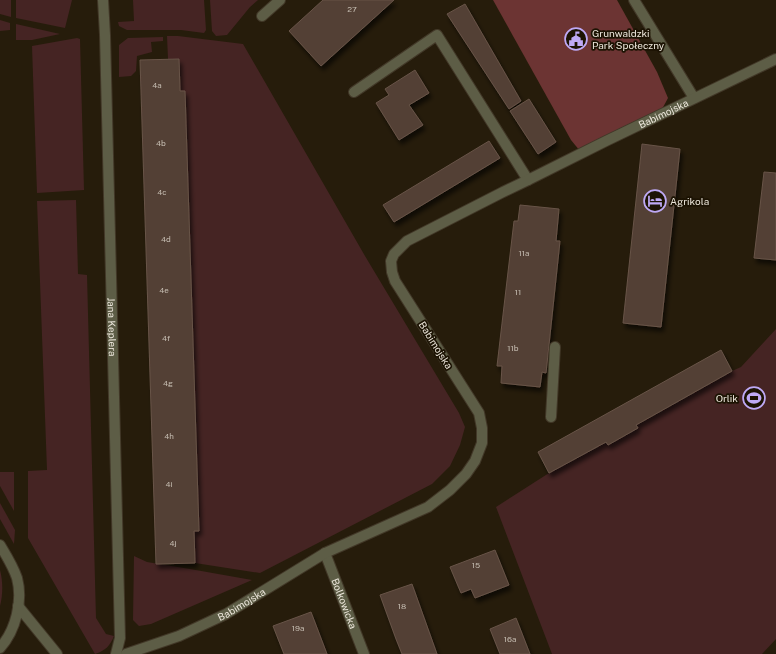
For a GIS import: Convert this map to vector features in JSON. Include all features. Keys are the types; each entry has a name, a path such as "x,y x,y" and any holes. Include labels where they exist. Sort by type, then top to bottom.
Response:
{"street":[{"name":"Jana Keplera","path":"103,0 120,638 116,654"},
{"path":"262,16 280,0"},
{"path":"634,0 694,98"},
{"path":"354,92 437,36 528,180"},
{"name":"Babimojska","path":"126,654 179,636 226,614 325,553 428,507 450,490 466,474 475,461 482,443 482,428 479,413 395,281 392,272 391,261 394,254 407,241 496,195 776,59"},
{"path":"551,417 555,347"},
{"path":"0,545 17,579 19,596 14,622 9,634 0,648"},
{"name":"Bolkowicka","path":"325,553 364,654"},
{"path":"18,606 57,654"}],"shaded area":[{"path":"0,0 11,0 11,17 0,14"},
{"path":"16,0 72,0 65,28 16,18"},
{"path":"133,0 204,0 206,30 204,33 181,30 127,30 119,26 118,22 134,21"},
{"path":"210,0 258,0 250,7 227,35 216,36 212,31"},
{"name":"Grunwaldzki Park Społeczny","path":"493,0 617,0 657,72 668,98 661,111 580,151 571,140"},
{"path":"0,20 10,23 10,30 0,31"},
{"path":"16,24 60,34 32,40 16,40"},
{"path":"167,36 243,44 365,256 459,413 465,427 460,445 450,466 432,484 260,573 195,563 194,531 199,530 185,92 180,91 179,59 168,59"},
{"path":"163,37 163,41 151,42 152,52 137,56 136,71 131,76 119,77 119,45 128,38"},
{"path":"77,38 80,39 84,190 37,193 32,46"},
{"path":"76,200 78,274 87,275 96,618 106,634 114,636 107,648 95,654 28,538 28,471 47,470 37,201"},
{"path":"776,329 776,639 762,654 552,654 496,507 549,473 606,442 608,445 638,428 636,425 741,367"},
{"path":"0,472 14,472 14,511 0,486"},
{"path":"0,503 15,530 14,544 0,519"},
{"path":"134,556 147,562 252,580 151,624 139,626 133,620"},
{"path":"0,570 2,579 2,597 0,606"}],"building":[{"path":"323,0 394,0 321,66 289,31"},
{"path":"465,4 521,101 509,109 447,14"},
{"path":"179,59 180,91 185,91 199,531 194,531 195,563 156,564 140,60"},
{"path":"415,70 429,93 409,105 423,125 399,140 376,103 389,95 385,89"},
{"path":"529,99 556,142 538,154 510,111"},
{"path":"489,141 500,158 394,222 383,205"},
{"name":"Agrikola","path":"642,144 680,149 661,327 623,323"},
{"path":"764,172 776,173 776,260 754,258"},
{"path":"520,205 559,209 556,241 560,241 546,373 542,372 540,387 501,383 502,366 497,366 514,221 518,221"},
{"path":"721,350 732,371 636,425 638,428 608,445 606,442 549,473 538,452"},
{"path":"495,550 509,585 475,598 471,589 461,593 450,567"},
{"path":"412,584 437,654 402,654 380,595"},
{"path":"311,612 327,654 284,654 273,626"},
{"path":"516,618 530,654 500,654 490,629"}],"place":[{"name":"Grunwaldzki Park Społeczny","path":"576,39"},
{"name":"Agrikola","path":"655,201"},
{"name":"Orlik","path":"754,398"}]}
